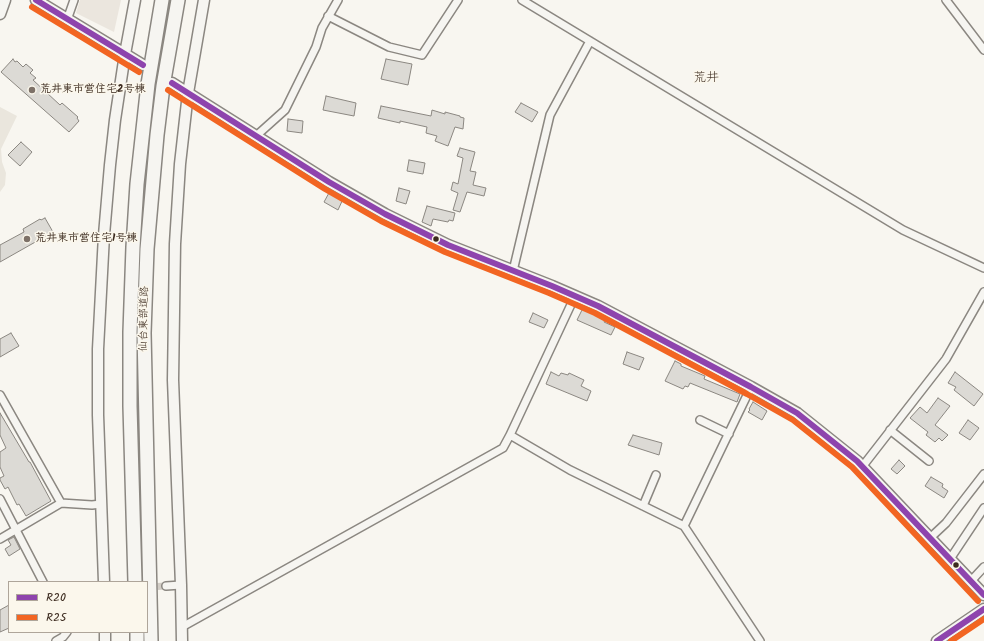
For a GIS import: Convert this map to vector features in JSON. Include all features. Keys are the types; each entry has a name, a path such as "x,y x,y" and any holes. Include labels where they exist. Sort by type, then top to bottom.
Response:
{"highway":[{"name":"仙台東部道路","path":"135,581 130,398 132,247 137,184 147,98 162,0"},
{"name":"仙台東部道路","path":"151,641 144,333 150,206 157,135 163,86 178,0"}],"street":[{"path":"0,14 6,0"},
{"path":"36,0 143,65"},
{"path":"67,20 74,0"},
{"path":"104,581 98,415 98,349 104,235 110,165 125,54 135,0"},
{"path":"182,641 173,380 175,244 180,164 188,93 204,0"},
{"path":"256,136 285,110 316,47 322,28 338,0"},
{"path":"328,16 389,47 422,55 458,0"},
{"path":"522,0 903,230 984,268"},
{"path":"946,0 984,50"},
{"path":"513,271 550,115 590,41"},
{"path":"172,83 329,182 384,214 448,245 575,296 635,325 797,413 862,466 984,595"},
{"path":"862,466 946,359 984,292"},
{"path":"182,627 503,448 575,296"},
{"path":"684,526 751,387"},
{"path":"0,395 61,503"},
{"path":"700,420 728,434"},
{"path":"890,430 929,462"},
{"path":"510,435 570,470 684,526 760,641"},
{"path":"930,538 946,523 984,474"},
{"path":"643,506 656,475"},
{"path":"0,500 42,581"},
{"path":"0,539 61,503 92,505 101,504"},
{"path":"950,559 984,508"},
{"path":"971,581 984,567"},
{"path":"166,586 181,585"},
{"path":"937,641 984,610"},
{"path":"56,641 66,633"}],"shaded area":[{"path":"80,0 121,0 114,32 76,13"},
{"path":"0,107 17,116 1,149 2,162 6,173 5,185 0,192"}],"building":[{"name":"荒井東市営住宅2号棟","path":"13,59 23,67 26,64 33,70 30,73 36,78 33,80 60,105 62,103 78,117 77,118 79,121 69,132 1,72"},
{"path":"386,59 412,64 408,85 381,79"},
{"path":"326,96 356,103 354,116 323,110"},
{"path":"521,103 538,112 532,122 515,112"},
{"path":"381,106 431,116 432,110 460,116 464,118 463,129 455,127 448,146 435,141 437,136 426,133 427,127 378,118"},
{"path":"288,119 303,121 302,133 287,131"},
{"path":"21,142 32,152 20,166 8,155"},
{"path":"460,148 475,152 470,171 476,172 473,185 486,188 484,196 467,192 460,212 453,210 458,193 451,190 453,182 458,184 463,158 457,156"},
{"path":"409,160 425,163 423,174 407,171"},
{"path":"399,188 410,191 406,204 396,201"},
{"path":"330,191 343,199 338,210 324,202"},
{"path":"427,206 455,213 453,221 449,220 448,222 433,219 431,226 422,222"},
{"name":"荒井東市営住宅1号棟","path":"45,218 53,232 0,262 0,245 24,232 23,229 40,219"},
{"path":"583,308 606,318 604,322 615,327 611,335 577,320"},
{"path":"533,313 548,320 544,328 529,322"},
{"path":"11,333 19,346 0,357 0,339"},
{"path":"627,352 644,358 639,370 623,364"},
{"path":"675,361 681,364 681,366 705,376 704,379 740,394 737,402 690,383 688,387 685,386 683,389 665,381"},
{"path":"551,372 559,376 561,373 568,375 569,373 584,380 581,386 591,391 587,401 546,384"},
{"path":"955,372 983,394 974,406 954,390 956,387 948,383"},
{"path":"938,398 950,406 935,425 948,435 942,441 939,438 935,442 926,435 928,432 910,418 920,407 927,413"},
{"path":"753,402 767,411 762,420 748,412"},
{"path":"0,413 30,462 51,501 26,516 19,504 17,505 8,487 5,489 0,480 0,478 4,476 0,467 0,452 6,448 0,435"},
{"path":"968,420 979,428 970,440 959,433"},
{"path":"633,435 662,443 659,455 628,445"},
{"path":"899,460 905,466 897,474 891,469"},
{"path":"931,477 943,484 942,487 948,491 944,498 925,486"},
{"path":"14,537 20,549 9,556 5,549 11,545 8,540"},
{"path":"8,606 8,628 0,632 0,610"}],"tunnel":[{"path":"148,587 166,586"}],"transit line":[{"name":"R20","path":"36,0 143,65"},
{"name":"R25","path":"32,7 139,72"},
{"name":"R20","path":"172,83 329,182 385,214 448,245 598,306 797,413 857,461 984,595"},
{"name":"R25","path":"168,90 325,189 381,221 445,252 595,313 793,420 852,467 978,601"},
{"name":"R20","path":"937,641 984,609"},
{"name":"R25","path":"951,641 984,619"}],"place":[{"name":"荒井東市営住宅2号棟","path":"32,90"},
{"name":"荒井東市営住宅1号棟","path":"27,239"}],"district":[{"name":"荒井","path":"706,79"}]}
